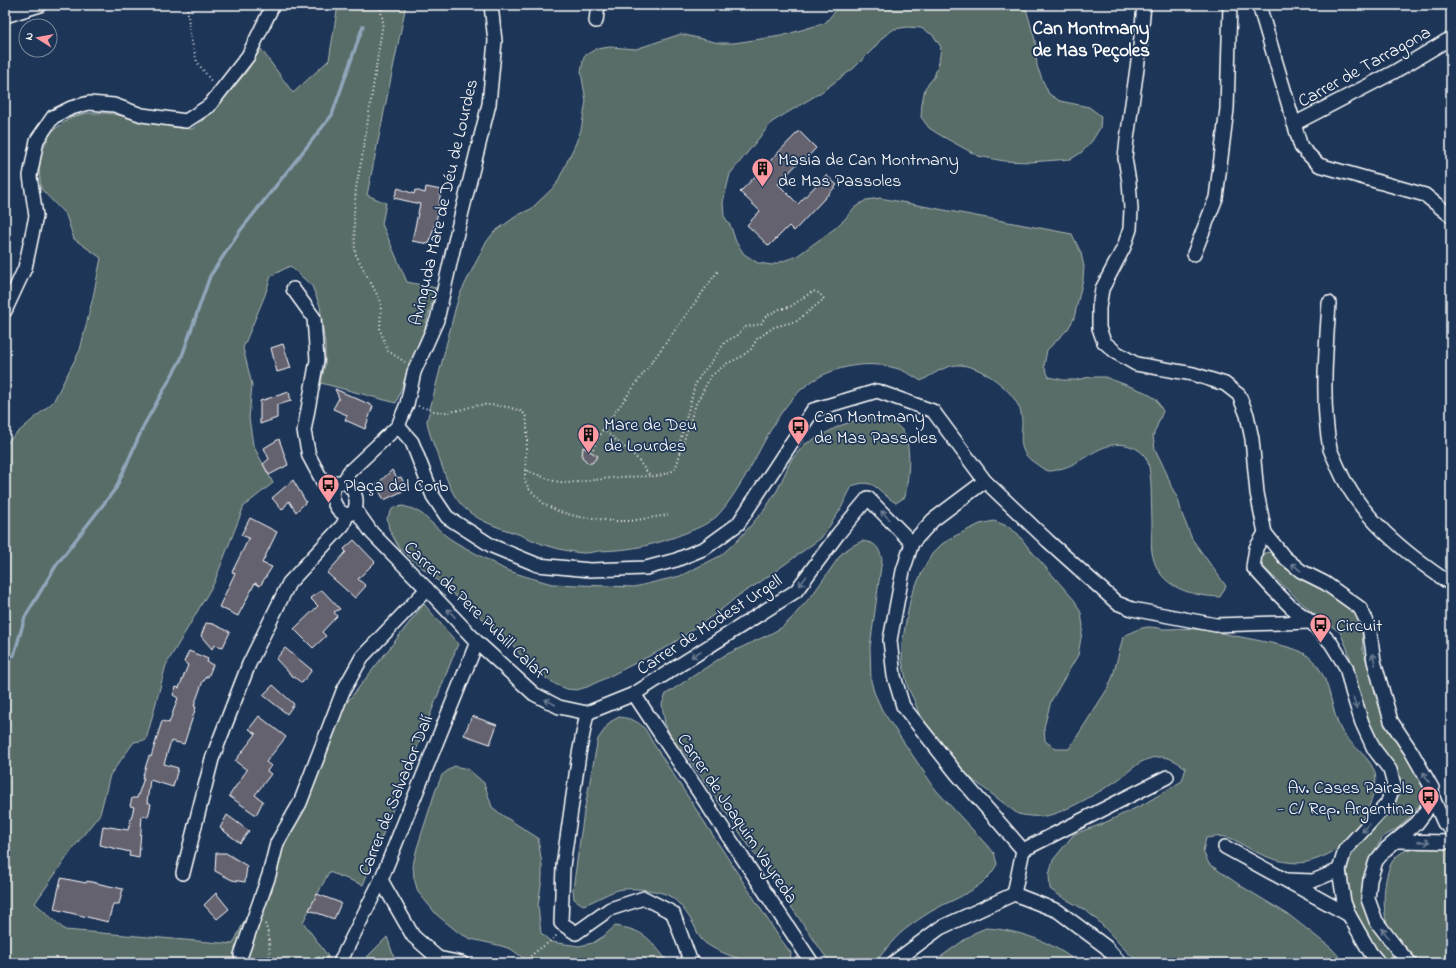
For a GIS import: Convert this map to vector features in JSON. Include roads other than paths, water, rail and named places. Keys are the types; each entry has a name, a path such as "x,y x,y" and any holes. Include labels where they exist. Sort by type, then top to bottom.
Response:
{"street":[{"path":"5,16 40,5"},
{"path":"5,311 25,268 36,216 30,176 37,140 53,117 71,108 89,104 114,105 142,114 186,120 209,106 248,56 273,5"},
{"name":"Avinguda Mare de Déu de Lourdes","path":"344,482 349,472 398,426 407,404 415,369 437,320 489,104 495,41 491,5"},
{"path":"596,21 598,5"},
{"path":"1144,5 1126,152 1131,209 1130,229 1124,247 1102,289 1099,308 1099,328 1104,342 1117,353 1136,364 1193,374 1225,384 1239,394 1247,415 1252,439 1257,493 1265,533 1284,557 1301,571 1325,583 1360,608 1369,626 1374,661 1391,721 1429,781 1432,788 1433,798 1444,823 1451,829"},
{"path":"1194,254 1216,198 1227,109 1230,5"},
{"path":"1259,5 1301,148 1318,165 1425,195 1451,216"},
{"name":"Carrer de Tarragona","path":"1294,124 1394,72 1451,38"},
{"path":"293,289 314,318 317,360 304,431 309,456 324,484 332,490"},
{"path":"1329,304 1325,383 1327,423 1331,450 1343,481 1356,501 1396,542 1451,584"},
{"path":"398,426 412,442 433,496 447,517 492,546 538,565 590,570 646,568 676,560 705,548 738,524 813,410 877,392 933,412 985,481 1048,541 1117,603 1132,610 1216,624 1310,622"},
{"path":"985,481 932,520 912,543 903,571 890,640 894,676 903,706 957,774 1023,850"},
{"path":"183,874 212,759 249,664 289,584 343,525 351,512 356,503 355,495 349,484 339,482 332,490 332,496 342,513 351,512"},
{"name":"Carrer de Modest Urgell","path":"587,713 634,694 796,591 838,534 868,498 912,543"},
{"name":"Carrer de Pere Pubill Calaf","path":"351,512 477,642 534,694 559,707 587,713"},
{"path":"1265,533 1256,548 1254,567 1291,607 1310,622 1331,643 1346,667 1362,723 1374,750 1390,770 1394,785 1387,804 1345,850 1339,870 1344,902 1349,915 1370,952 1379,963"},
{"path":"241,955 269,875 277,843 300,803 343,691 362,657 427,589"},
{"name":"Carrer de Salvador Dalí","path":"341,960 381,880 477,642"},
{"name":"Carrer de Joaquim Vayreda","path":"634,694 812,963"},
{"path":"587,713 579,754 563,866 561,923 576,933 610,909 644,898 673,914 690,960 694,963"},
{"path":"1023,850 1167,777"},
{"path":"1410,963 1376,921 1368,899 1370,880 1376,861 1386,850 1417,823 1433,798"},
{"path":"1396,841 1451,842"},
{"path":"1225,848 1349,915"},
{"path":"1014,894 1023,850"},
{"path":"1283,880 1313,881 1339,870"},
{"path":"381,880 413,936 438,958 462,963"},
{"path":"893,963 940,928 1014,894 1058,911 1106,947 1120,963"}],"waterway":[{"path":"5,660 14,655 25,617 57,564 116,488 144,425 181,359 210,276 240,231 332,115 363,26"}],"place":[{"name":"Masia de Can Montmany de Mas Passoles","path":"763,188"},
{"name":"Can Montmany de Mas Passoles","path":"799,446"},
{"name":"Mare de Deu de Lourdes","path":"588,454"},
{"name":"Plaça del Corb","path":"329,504"},
{"name":"Circuit","path":"1320,644"},
{"name":"Av. Cases Pairals - C/ Rep. Argentina","path":"1429,816"}],"district":[{"name":"Can Montmany de Mas Peçoles","path":"1091,38"}]}
